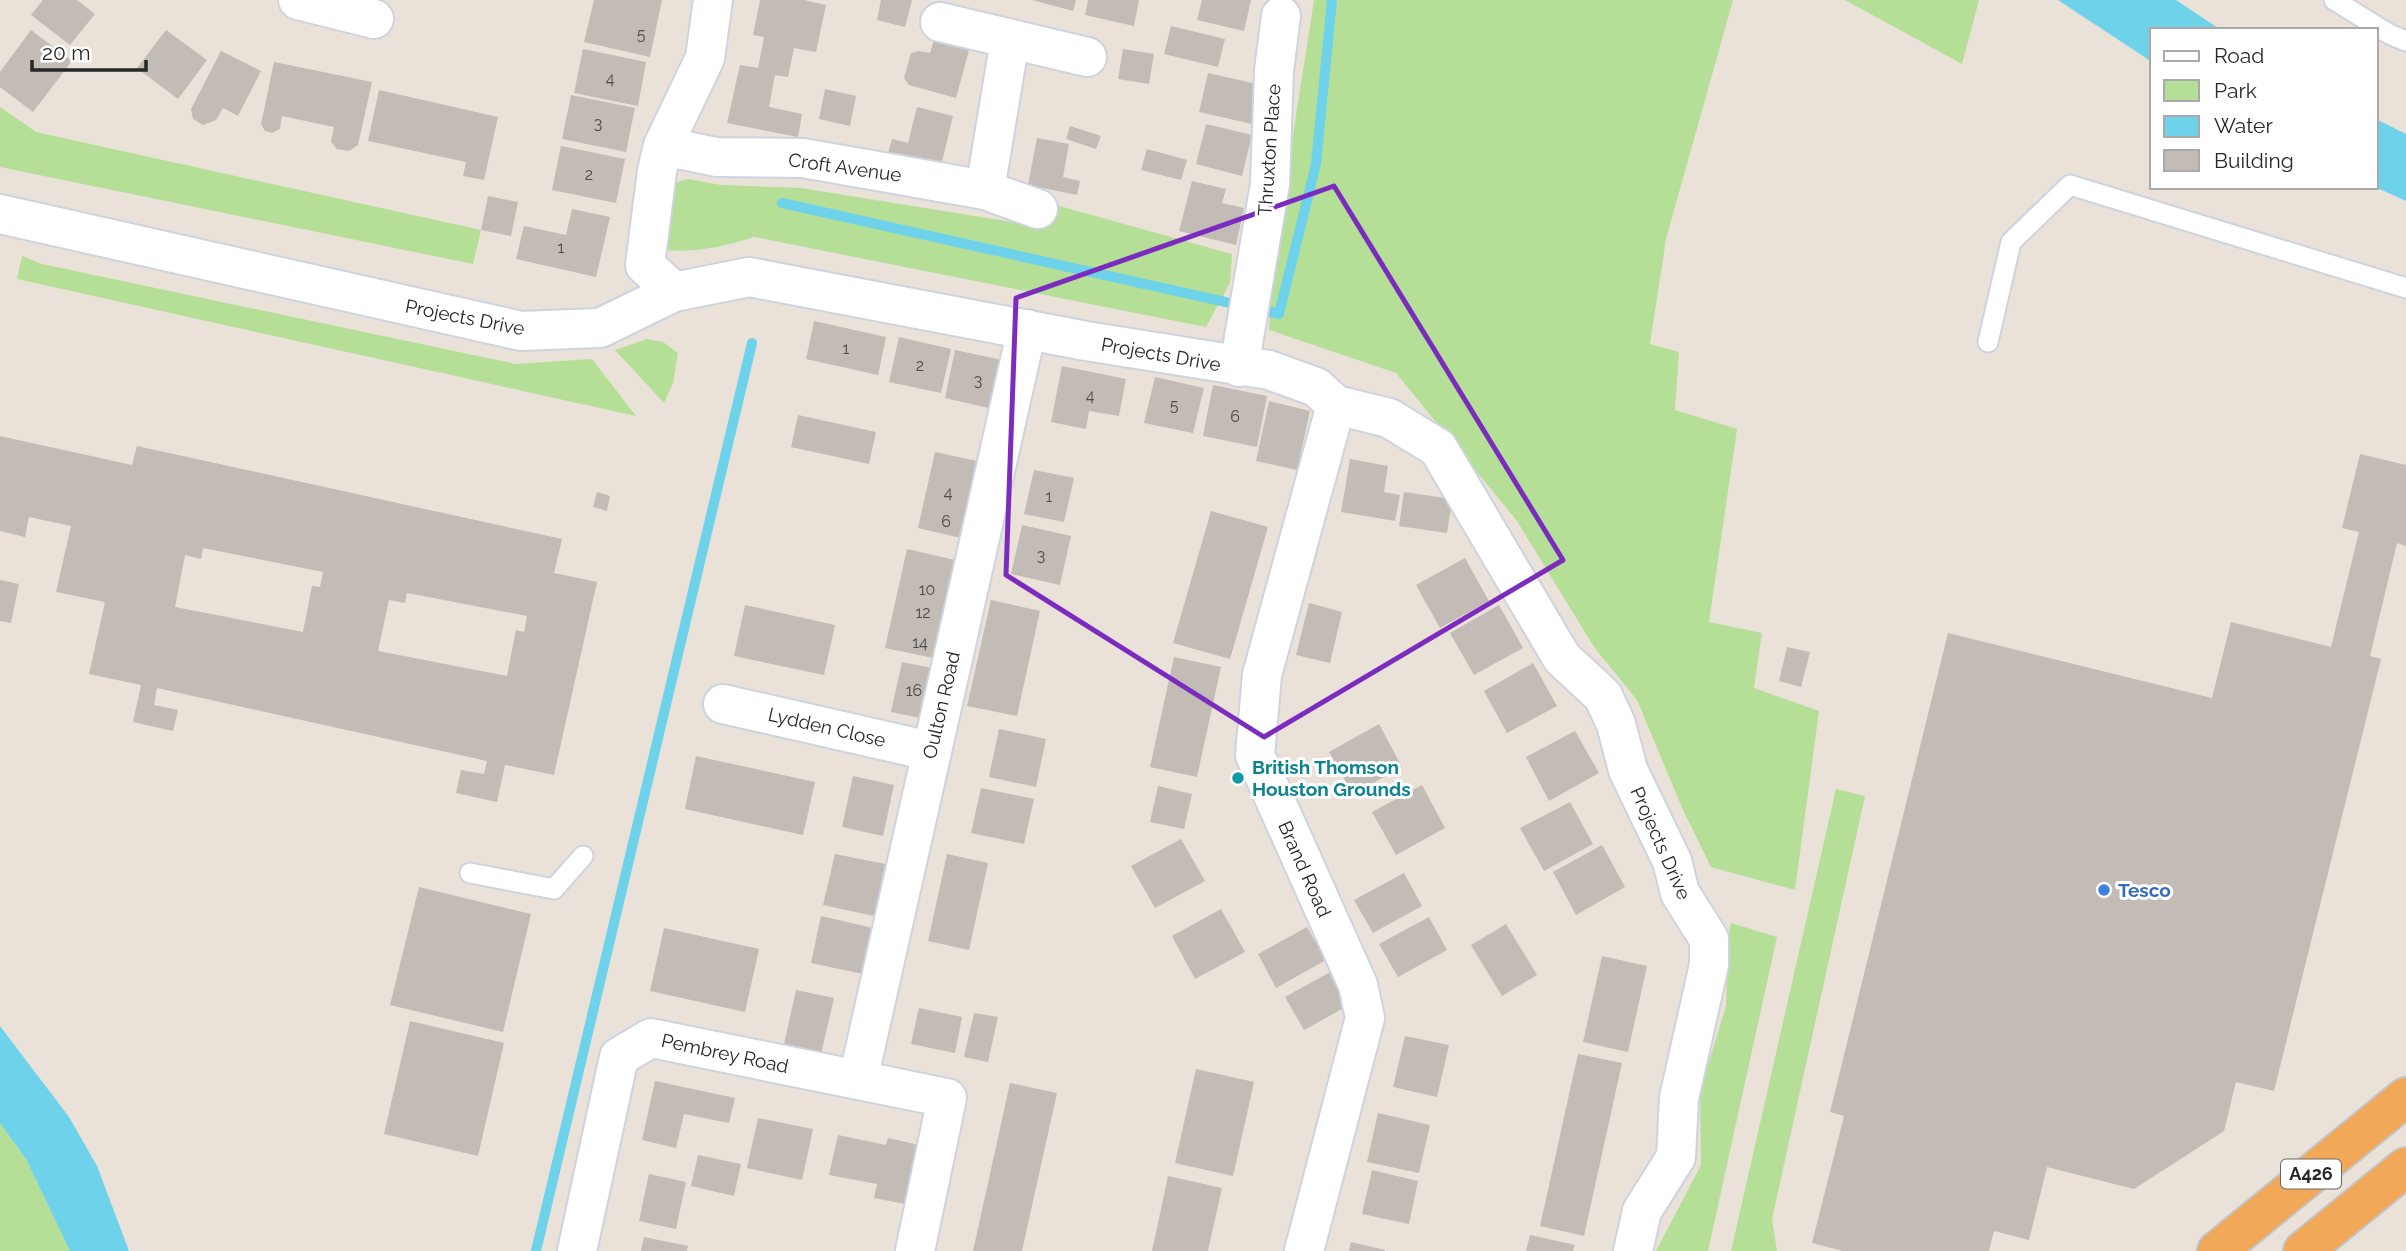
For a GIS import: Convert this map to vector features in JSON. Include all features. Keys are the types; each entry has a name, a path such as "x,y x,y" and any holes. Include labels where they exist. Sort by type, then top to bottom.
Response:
{"highway":[{"name":"A426","path":"2217,1251 2406,1097"},
{"name":"A426","path":"2303,1251 2406,1167"}],"street":[{"path":"674,292 645,265 657,171 663,146 705,58 713,0"},
{"path":"309,1 374,19"},
{"name":"Thruxton Place","path":"1242,355 1270,184 1274,70 1280,16"},
{"path":"940,22 1087,57"},
{"path":"985,190 1010,40"},
{"name":"Croft Avenue","path":"663,146 716,157 803,158 985,190 1038,209"},
{"name":"Projects Drive","path":"0,215 521,331 600,328 674,292 749,277 1027,329 1242,355 1269,370 1316,387 1336,405 1389,418 1438,448 1563,658 1603,696 1616,724 1628,770 1672,861 1680,893 1709,939 1710,965 1679,1098 1676,1157 1642,1211 1633,1251"},
{"name":"Oulton Road","path":"858,1080 1027,329"},
{"name":"Brand Road","path":"1304,1251 1365,1018 1357,985 1255,755 1262,676 1336,405"},
{"name":"Lydden Close","path":"723,704 930,751"},
{"name":"Pembrey Road","path":"577,1251 619,1057 651,1038 947,1098 915,1251"}],"lane":[{"path":"2334,0 2389,34 2406,41"},
{"path":"1988,342 2011,242 2070,185 2406,288"},
{"path":"470,873 554,889 583,856"}],"highlighted area":[{"path":"1334,186 1563,560 1264,737 1006,575 1016,298"}],"green space":[{"path":"1314,0 1733,0 1666,239 1650,344 1679,352 1675,410 1737,429 1709,622 1762,633 1754,688 1819,711 1795,890 1711,867 1683,810 1637,700 1594,647 1517,521 1396,373 1269,330 1273,264"},
{"path":"1845,0 1979,0 1962,64"},
{"path":"0,107 36,132 481,230 473,264 0,167"},
{"path":"688,179 721,185 801,188 1036,226 1056,205 1232,254 1230,283 1206,327 754,237 707,249 659,249 661,187"},
{"path":"22,256 42,264 516,364 592,359 636,416 17,279"},
{"path":"647,339 663,342 678,353 673,383 664,403 615,350"},
{"path":"1836,789 1865,796 1772,1219 1777,1251 1731,1251"},
{"path":"1731,923 1777,937 1708,1251 1656,1251 1701,1165 1700,1091 1726,1006 1728,937"},
{"path":"0,1123 26,1159 70,1251 0,1251"}],"water":[{"path":"2058,0 2176,0 2218,28 2150,28 2150,61"},
{"path":"2378,120 2406,134 2406,201 2378,188"},
{"path":"0,1026 69,1117 97,1166 129,1251 70,1251 26,1159 0,1123"}],"building":[{"path":"43,0 77,0 95,14 70,45 31,15"},
{"path":"594,0 662,0 650,57 584,42"},
{"path":"760,0 804,0 826,5 816,52 794,48 788,77 775,75 769,107 802,114 798,137 727,123 740,65 758,68 764,37 753,35"},
{"path":"881,0 912,0 905,27 877,20"},
{"path":"1032,0 1076,0 1073,11"},
{"path":"1088,0 1139,0 1134,26 1085,15"},
{"path":"1202,0 1251,0 1244,31 1197,20"},
{"path":"1171,26 1225,39 1218,67 1164,54"},
{"path":"31,30 72,61 33,112 0,87 0,72"},
{"path":"166,30 207,60 178,99 137,68"},
{"path":"934,40 969,50 956,98 909,85 904,78 911,53 930,53"},
{"path":"583,49 646,62 638,106 574,93"},
{"path":"1123,49 1154,54 1149,84 1118,79"},
{"path":"221,51 261,71 238,116 223,108 216,120 203,125 193,119 191,109"},
{"path":"274,62 372,82 358,145 349,151 337,149 331,142 334,127 282,116 280,129 272,133 265,131 261,124"},
{"path":"1208,73 1261,85 1252,124 1199,112"},
{"path":"825,89 856,96 850,126 819,119"},
{"path":"379,90 498,117 484,180 463,176 466,162 368,141"},
{"path":"571,95 635,108 626,152 562,139"},
{"path":"917,107 953,116 941,166 888,153 892,139 908,143"},
{"path":"1206,124 1252,135 1242,176 1196,164"},
{"path":"1070,126 1101,136 1096,149 1066,139"},
{"path":"1037,138 1069,144 1063,177 1080,181 1077,195 1028,185"},
{"path":"561,146 625,159 616,203 552,190"},
{"path":"1147,149 1187,160 1181,180 1141,170"},
{"path":"1192,181 1226,189 1222,203 1244,208 1236,245 1179,231"},
{"path":"488,196 518,202 511,236 481,230"},
{"path":"572,209 610,217 596,277 516,259 524,226 566,235"},
{"path":"814,321 886,337 878,375 806,359"},
{"path":"899,337 951,349 941,393 889,382"},
{"path":"955,350 1012,362 1002,411 945,398"},
{"path":"1062,366 1126,379 1119,416 1089,411 1086,429 1051,422"},
{"path":"1155,377 1204,388 1193,433 1144,423"},
{"path":"1213,385 1267,396 1257,447 1203,436"},
{"path":"1269,401 1310,411 1297,470 1256,461"},
{"path":"798,415 876,432 869,464 791,447"},
{"path":"0,436 132,465 137,446 562,539 554,573 597,582 554,775 505,765 497,802 456,793 461,770 484,774 487,761 157,688 154,705 178,710 173,731 133,722 141,685 89,674 105,602 56,592 71,526 29,517 25,537 0,531","holes":["203,548 323,572 320,587 312,586 303,632 175,607 185,555 201,559","407,593 527,616 524,632 516,630 507,676 378,651 389,600 405,603"]},
{"path":"935,452 977,461 961,538 918,528"},
{"name":"Tesco","path":"2360,454 2406,465 2406,546 2397,543 2370,656 2381,659 2274,1091 2236,1082 2224,1131 2134,1189 2047,1167 2029,1240 1994,1231 1989,1251 1843,1251 1812,1243 1844,1116 1830,1112 1948,633 2212,698 2231,622 2331,647 2359,532 2342,528"},
{"path":"1350,459 1388,466 1384,492 1400,495 1395,521 1341,512"},
{"path":"1034,470 1074,478 1064,522 1024,514"},
{"path":"597,492 610,496 607,511 593,507"},
{"path":"1404,492 1452,499 1447,533 1399,526"},
{"path":"1211,511 1268,527 1230,659 1173,643"},
{"path":"1022,525 1071,536 1060,585 1011,574"},
{"path":"907,549 964,562 943,660 885,648"},
{"path":"1465,558 1489,601 1440,628 1416,585"},
{"path":"0,580 19,584 11,623 0,621"},
{"path":"991,600 1040,611 1017,716 967,706"},
{"path":"1309,603 1342,612 1330,663 1296,655"},
{"path":"745,605 835,625 824,675 734,656"},
{"path":"1499,605 1523,648 1474,675 1450,633"},
{"path":"1787,647 1810,652 1801,687 1779,681"},
{"path":"1174,657 1221,667 1197,777 1150,767"},
{"path":"902,662 937,669 925,719 891,712"},
{"path":"1533,663 1557,706 1507,733 1484,691"},
{"path":"1379,724 1402,767 1353,794 1329,752"},
{"path":"999,729 1046,739 1036,787 989,777"},
{"path":"1575,731 1599,773 1549,801 1526,757"},
{"path":"696,756 815,782 803,835 685,809"},
{"path":"853,776 894,785 883,836 842,827"},
{"path":"1422,785 1445,828 1396,855 1372,812"},
{"path":"1158,786 1192,794 1184,829 1150,822"},
{"path":"981,788 1034,799 1024,844 971,833"},
{"path":"1570,802 1593,844 1544,871 1520,828"},
{"path":"1181,839 1205,881 1155,908 1131,866"},
{"path":"1602,845 1625,887 1576,915 1553,872"},
{"path":"835,854 885,864 874,916 823,905"},
{"path":"947,854 988,863 969,950 928,941"},
{"path":"1404,873 1422,906 1373,933 1354,900"},
{"path":"419,887 531,914 503,1032 390,1005"},
{"path":"1221,909 1245,952 1195,979 1172,936"},
{"path":"821,916 873,928 863,974 811,963"},
{"path":"1429,917 1447,950 1398,977 1379,944"},
{"path":"1506,924 1537,975 1502,996 1471,945"},
{"path":"1307,927 1326,960 1276,988 1258,954"},
{"path":"664,928 759,949 745,1012 650,991"},
{"path":"1602,956 1647,966 1628,1052 1583,1042"},
{"path":"1334,970 1353,1003 1304,1030 1285,997"},
{"path":"796,990 834,998 820,1058 783,1049"},
{"path":"919,1008 962,1017 955,1053 911,1044"},
{"path":"974,1013 998,1017 988,1062 964,1057"},
{"path":"410,1021 504,1043 478,1156 384,1134"},
{"path":"1405,1036 1449,1045 1437,1097 1393,1087"},
{"path":"1578,1054 1622,1063 1584,1236 1540,1226"},
{"path":"1196,1069 1254,1082 1233,1176 1175,1163"},
{"path":"655,1081 735,1098 729,1123 684,1114 676,1148 642,1140"},
{"path":"1010,1083 1057,1093 1022,1251 973,1251"},
{"path":"1378,1113 1430,1125 1419,1173 1367,1162"},
{"path":"758,1118 813,1129 802,1180 747,1168"},
{"path":"838,1135 886,1145 888,1138 924,1146 911,1205 874,1198 877,1184 829,1175"},
{"path":"698,1155 741,1164 734,1196 691,1186"},
{"path":"1372,1170 1418,1181 1409,1224 1362,1214"},
{"path":"649,1174 686,1182 676,1229 639,1221"},
{"path":"1168,1176 1222,1188 1208,1251 1152,1251"},
{"path":"1530,1235 1575,1245 1573,1251 1526,1251"},
{"path":"644,1237 688,1246 687,1251 641,1251"},
{"path":"1351,1242 1385,1250 1385,1251 1349,1251"}],"waterway":[{"path":"782,203 1279,314 1316,164 1332,0"},
{"path":"536,1251 752,343"}],"place":[{"name":"British Thomson Houston Grounds","path":"1238,778"},
{"name":"Tesco","path":"2104,890"}]}
